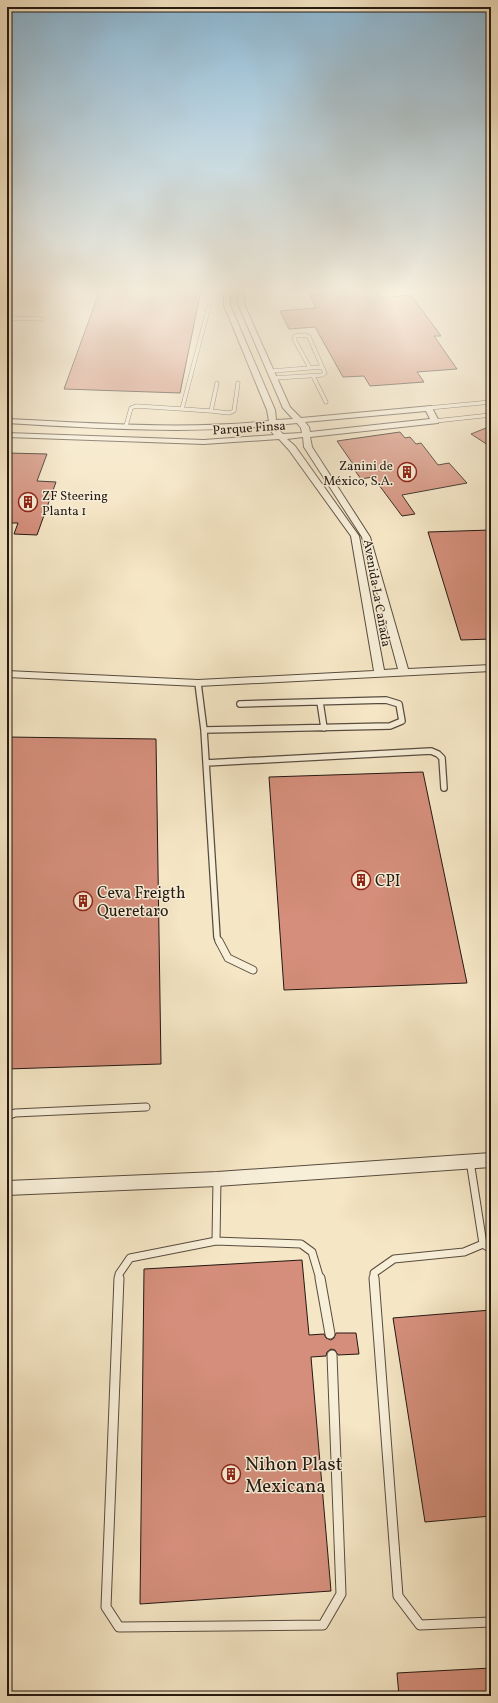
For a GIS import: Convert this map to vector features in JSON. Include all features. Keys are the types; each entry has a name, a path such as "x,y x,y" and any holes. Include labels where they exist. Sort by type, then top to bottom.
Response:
{"street":[{"name":"Avenida La Cañada","path":"254,369 271,410 274,430 292,448 355,536 380,674"},
{"path":"271,369 287,408 305,427 308,447 366,537 404,673"},
{"path":"7,421 104,426 206,428 428,408 435,421"},
{"name":"Parque Finsa","path":"7,435 204,442 306,434 435,421"},
{"path":"101,438 104,426"},
{"path":"7,674 198,683 491,668"},
{"path":"7,1188 217,1179 491,1160"}],"lane":[{"path":"182,409 192,369"},
{"path":"273,375 302,369"},
{"path":"273,375 313,376 325,373 323,369"},
{"path":"313,376 326,402"},
{"path":"211,411 217,383"},
{"path":"126,426 131,408 136,406 234,411 238,383"},
{"path":"428,408 491,402"},
{"name":"Parque Finsa","path":"435,421 491,415"},
{"path":"198,683 204,730 217,937 228,958 253,970"},
{"path":"204,730 390,726 402,721 399,704 386,700 240,704"},
{"path":"320,702 324,728"},
{"path":"206,763 431,751 438,754 442,758 444,788"},
{"path":"7,1116 15,1113 146,1107"},
{"path":"470,1161 483,1244 491,1249"},
{"path":"216,1241 217,1179"},
{"path":"330,1334 319,1274 312,1252 301,1244 216,1241 130,1258 119,1274 106,1607 119,1627 323,1625 342,1594 332,1356"},
{"path":"483,1244 464,1252 394,1259 374,1273 398,1596 420,1625 491,1622"}],"building":[{"path":"71,369 185,369 180,393 64,389"},
{"path":"339,369 451,369 417,372 424,382 370,386 364,376 343,377"},
{"path":"491,426 491,447 471,434"},
{"name":"Zanini de México, S.A.","path":"400,432 405,438 410,437 416,444 421,443 438,465 449,463 467,483 402,495 415,514 402,516 373,477 361,479 353,468 355,467 337,441"},
{"name":"ZF Steering Planta 1","path":"7,453 47,454 37,481 56,482 37,535 14,534 18,523 7,523"},
{"path":"491,530 491,639 461,640 428,532"},
{"name":"Ceva Freigth Queretaro","path":"7,737 156,739 161,1064 7,1069"},
{"name":"CPI","path":"423,772 467,983 284,990 269,777"},
{"name":"Nihon Plast Mexicana","path":"302,1260 309,1335 324,1334 326,1338 331,1340 334,1338 336,1333 356,1333 359,1354 338,1355 335,1350 331,1349 327,1352 326,1356 311,1357 331,1591 140,1604 144,1269"},
{"path":"491,1310 491,1516 425,1522 393,1318"},
{"path":"491,1668 491,1696 399,1696 397,1673"}],"place":[{"name":"Zanini de México, S.A.","path":"407,472"},
{"name":"ZF Steering Planta 1","path":"28,502"},
{"name":"CPI","path":"361,880"},
{"name":"Ceva Freigth Queretaro","path":"83,901"},
{"name":"Nihon Plast Mexicana","path":"231,1474"}]}
